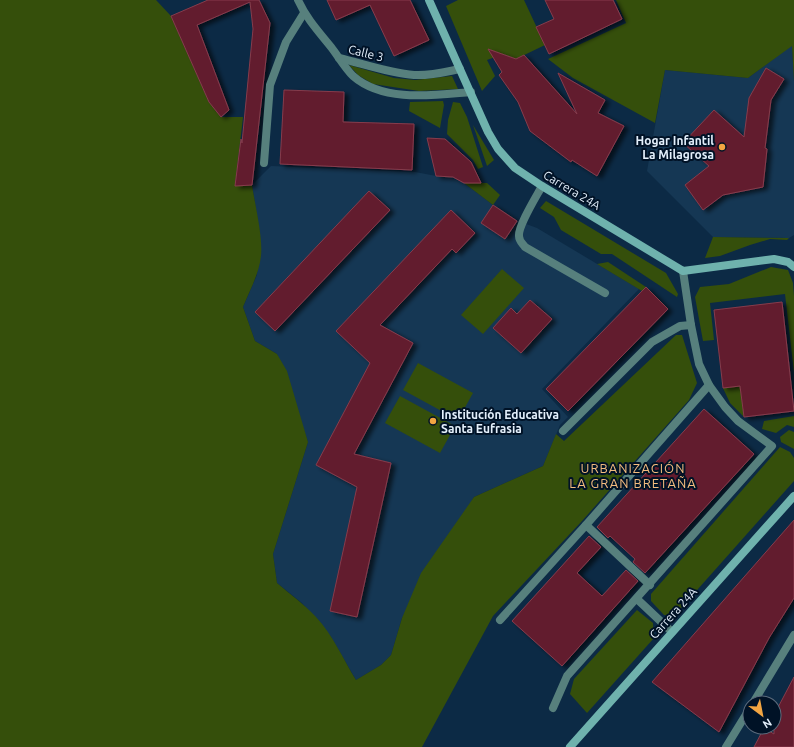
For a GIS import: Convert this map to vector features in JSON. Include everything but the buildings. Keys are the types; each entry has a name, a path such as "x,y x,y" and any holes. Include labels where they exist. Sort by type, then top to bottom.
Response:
{"street":[{"path":"298,0 304,13 339,58"},
{"name":"Carrera 24A","path":"429,0 488,132 498,149 514,168 683,271"},
{"path":"264,163 270,85 286,42 304,13"},
{"name":"Calle 3","path":"339,58 415,75 441,73 460,69"},
{"name":"Calle 3","path":"339,58 353,76 371,88 387,92 419,96 471,92"},
{"path":"542,186 518,234 519,241 525,247 605,293"},
{"path":"553,708 567,676 650,585 772,446 738,420 725,407 709,385 698,364 683,271 738,265 774,259 788,262 794,267"},
{"path":"563,431 652,342 680,326 691,325"},
{"path":"500,620 709,385"},
{"name":"Carrera 24A","path":"570,747 794,496"},
{"path":"586,525 650,585"},
{"path":"637,599 672,632"},
{"path":"758,695 794,635"},
{"path":"726,747 742,721"}],"shaded area":[{"name":"Hogar Infantil La Milagrosa","path":"792,45 794,81 794,235 789,238 713,237 647,171 665,70 748,78"},
{"name":"Institución Educativa Santa Eufrasia","path":"271,166 415,172 436,176 453,177 518,221 537,228 639,289 542,389 568,417 560,425 543,466 474,497 402,618 391,655 381,665 356,680 331,637 302,603 277,583 273,554 308,442 277,354 255,341 243,307 257,275 260,234 252,185"}],"green space":[{"path":"0,0 156,0 171,16 209,102 221,117 243,117 235,186 252,185 260,230 261,256 254,282 243,307 255,341 277,354 287,371 308,442 273,554 277,583 307,608 322,624 333,639 356,680 381,665 391,655 402,618 421,573 474,497 543,466 556,434 564,441 676,335 682,335 697,383 689,400 582,521 493,616 422,747 0,747"},
{"path":"458,0 524,0 545,45 516,59 503,54 487,60 495,76 482,91 446,6"},
{"path":"616,0 794,0 794,81 792,46 748,78 665,70 655,123 573,78 548,59 626,23"},
{"path":"349,65 394,78 415,80 452,76 458,89 419,91 373,84 358,75"},
{"path":"443,101 444,105 440,128 409,111 410,102"},
{"path":"453,102 460,103 467,117 483,167 478,169 473,160 447,134 448,120"},
{"path":"473,125 494,160 487,166"},
{"path":"464,183 487,183 500,195 493,205"},
{"path":"546,201 666,273 678,294 677,297 612,254 601,254 561,230 554,217 540,208"},
{"path":"713,237 789,238 787,240 770,239 720,256 705,258"},
{"path":"608,262 646,287 642,291 597,264"},
{"path":"771,267 788,270 793,283 794,373 785,294 710,303 714,340 703,341 695,297 700,287 729,284"},
{"path":"502,269 524,288 483,334 461,315"},
{"path":"418,363 473,393 458,420 403,390"},
{"path":"740,386 744,417 730,403 723,388"},
{"path":"400,396 455,426 440,453 385,423"},
{"path":"794,416 794,427 787,425 776,433 762,429 764,421"},
{"path":"789,430 794,432 794,449 781,442 780,437"},
{"path":"780,447 790,452 794,458 794,481 674,616 664,615 651,601 651,594"},
{"path":"637,610 653,623 654,638 587,713 570,694 574,679"}],"place":[{"name":"Hogar Infantil La Milagrosa","path":"722,147"},
{"name":"Institución Educativa Santa Eufrasia","path":"433,421"}],"district":[{"name":"URBANIZACIÓN LA GRAN BRETAÑA","path":"633,476"}]}
